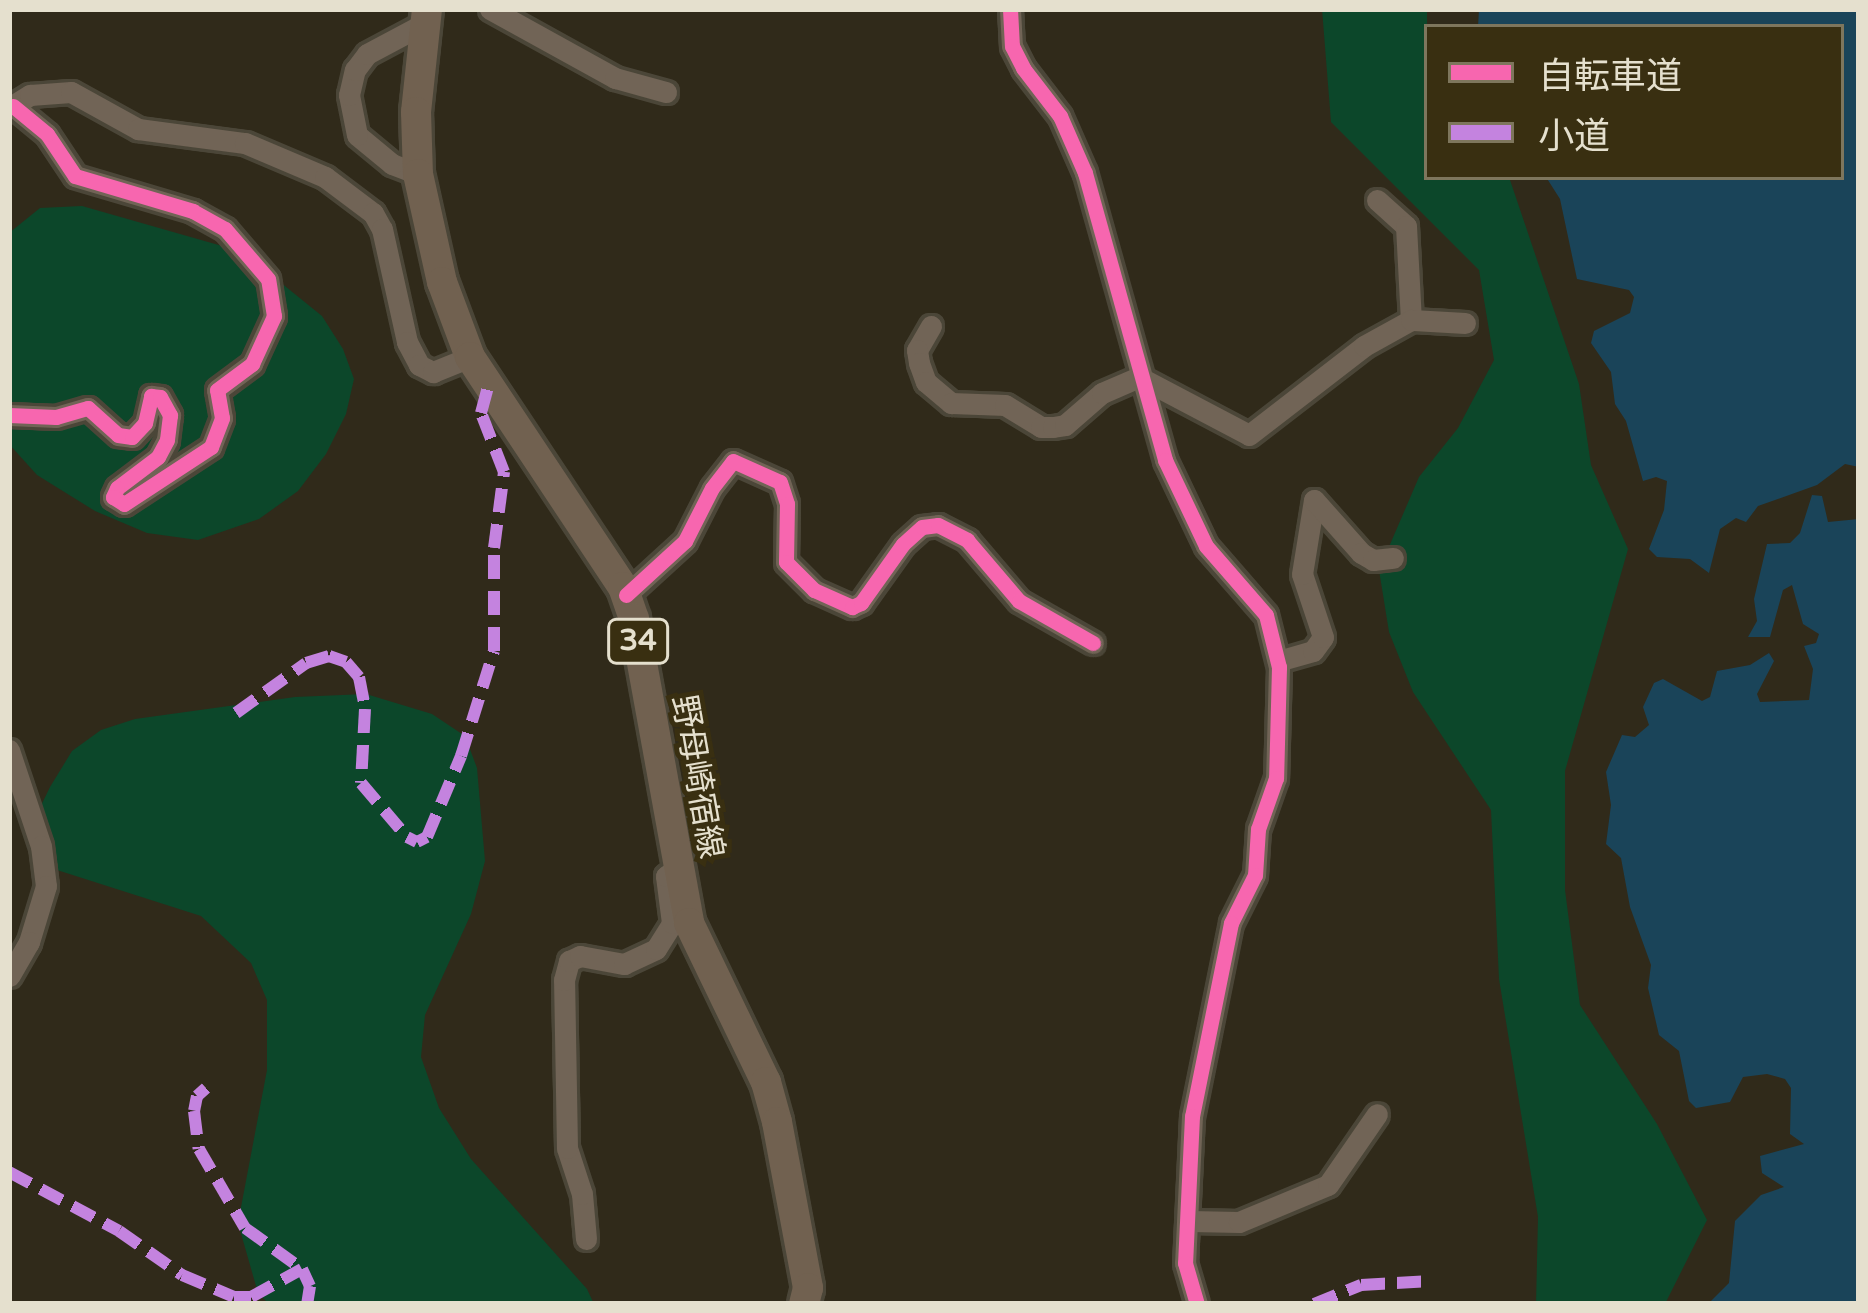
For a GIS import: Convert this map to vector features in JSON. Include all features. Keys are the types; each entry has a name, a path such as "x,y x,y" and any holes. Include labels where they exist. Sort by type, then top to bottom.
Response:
{"main road":[{"name":"野母崎宿線","path":"426,16 416,112 418,173 442,282 470,357 605,555 626,595 689,922 766,1082 794,1202 808,1288 803,1304"}],"street":[{"path":"490,9 615,78 666,92"},
{"path":"1010,9 1018,57 1060,116 1085,173 1166,460 1206,546 1266,615 1278,661 1276,778 1258,829 1255,875 1232,923 1216,986 1192,1116 1185,1263 1197,1304"},
{"path":"418,173 392,164 357,135 349,95 355,70 368,54 426,16"},
{"path":"9,415 56,417 88,408 118,435 132,437 143,427 151,396 160,397 170,416 167,440 158,457 117,488 112,496 124,504 211,447 222,418 217,389 252,364 274,316 268,279 225,229 193,211 76,176 47,134 11,107 30,95 71,92 138,129 245,142 325,177 373,213 382,229 407,342 419,365 433,372 470,357"},
{"path":"1377,200 1406,226 1411,320"},
{"path":"1139,377 1249,435 1260,432 1364,346 1411,320 1465,323"},
{"path":"931,326 917,350 926,382 939,397 951,403 1005,405 1041,427 1065,425 1102,393 1139,377"},
{"path":"626,595 685,541 712,488 733,461 780,482 787,504 786,562 814,590 852,607 861,603 903,544 922,527 938,525 967,540 1019,601 1093,643"},
{"path":"1278,661 1313,651 1323,637 1301,574 1314,500 1361,553 1373,560 1393,558"},
{"path":"9,750 41,846 46,886 29,942 9,976"},
{"path":"586,1239 582,1194 567,1148 564,980 569,962 580,956 624,964 656,949 672,923 666,876 676,869"},
{"path":"1190,1221 1239,1222 1328,1185 1377,1114"}],"green space":[{"path":"1322,9 1427,9 1424,180 1510,180 1579,384 1591,465 1628,549 1565,771 1565,890 1580,1005 1657,1124 1707,1220 1665,1304 1536,1304 1538,1217 1499,979 1491,810 1413,692 1389,632 1379,570 1419,477 1458,428 1494,360 1479,270 1331,122"},
{"path":"82,206 243,252 322,316 343,349 354,379 346,414 326,454 298,491 259,519 198,540 147,533 95,511 37,475 9,444 9,233 40,208"},
{"path":"366,694 432,714 465,736 477,768 485,861 471,914 425,1015 421,1057 439,1108 471,1159 587,1289 594,1304 269,1304 258,1293 238,1223 267,1070 267,1000 251,963 201,916 57,870 35,850 34,820 50,787 72,751 101,730 135,719 295,697"}],"water":[{"path":"1479,9 1859,9 1859,467 1845,464 1817,485 1758,506 1746,522 1736,518 1720,529 1709,573 1690,559 1657,557 1649,549 1664,510 1667,481 1656,477 1643,481 1626,421 1615,404 1611,372 1591,343 1594,331 1630,313 1634,297 1629,290 1577,279 1560,199 1548,180 1844,180 1844,24 1478,24"},
{"path":"1812,495 1822,496 1828,522 1859,519 1859,1304 1708,1304 1729,1283 1735,1221 1761,1195 1784,1187 1762,1173 1760,1156 1804,1144 1790,1134 1791,1088 1785,1079 1767,1074 1743,1077 1730,1102 1696,1108 1689,1101 1679,1051 1659,1035 1648,988 1651,965 1630,907 1621,858 1606,844 1611,805 1606,772 1622,735 1635,737 1649,725 1643,707 1654,683 1663,679 1702,701 1710,697 1717,671 1750,665 1769,653 1774,661 1757,694 1760,702 1809,700 1813,669 1804,646 1816,643 1819,634 1803,624 1792,585 1783,590 1770,637 1748,637 1757,621 1754,599 1767,544 1790,543 1800,533"}],"marked path":[{"path":"236,713 306,663 329,656 346,662 359,677 365,709 361,783 407,837 417,842 427,837 461,756 494,651 494,548 504,472 481,413 488,387"},
{"path":"206,1088 197,1096 194,1111 199,1149 245,1228 302,1269 310,1286 307,1304"},
{"path":"9,1172 119,1231 182,1275 234,1297 251,1297 302,1269"},
{"path":"1314,1304 1361,1285 1431,1281"}],"cycle path":[{"path":"1010,9 1012,46 1060,116 1085,173 1165,460 1206,546 1266,615 1279,667 1276,778 1258,829 1255,875 1231,923 1192,1116 1185,1263 1197,1304"},
{"path":"9,415 56,417 88,408 118,435 132,437 145,423 151,396 160,397 170,415 167,440 158,457 117,488 113,497 124,504 211,447 222,418 217,390 252,364 274,316 268,279 225,229 193,211 75,176 47,134 13,106"},
{"path":"626,595 685,541 712,488 733,461 780,482 787,504 786,562 814,590 852,607 861,603 903,544 922,527 938,525 967,540 1019,601 1093,643"}]}
